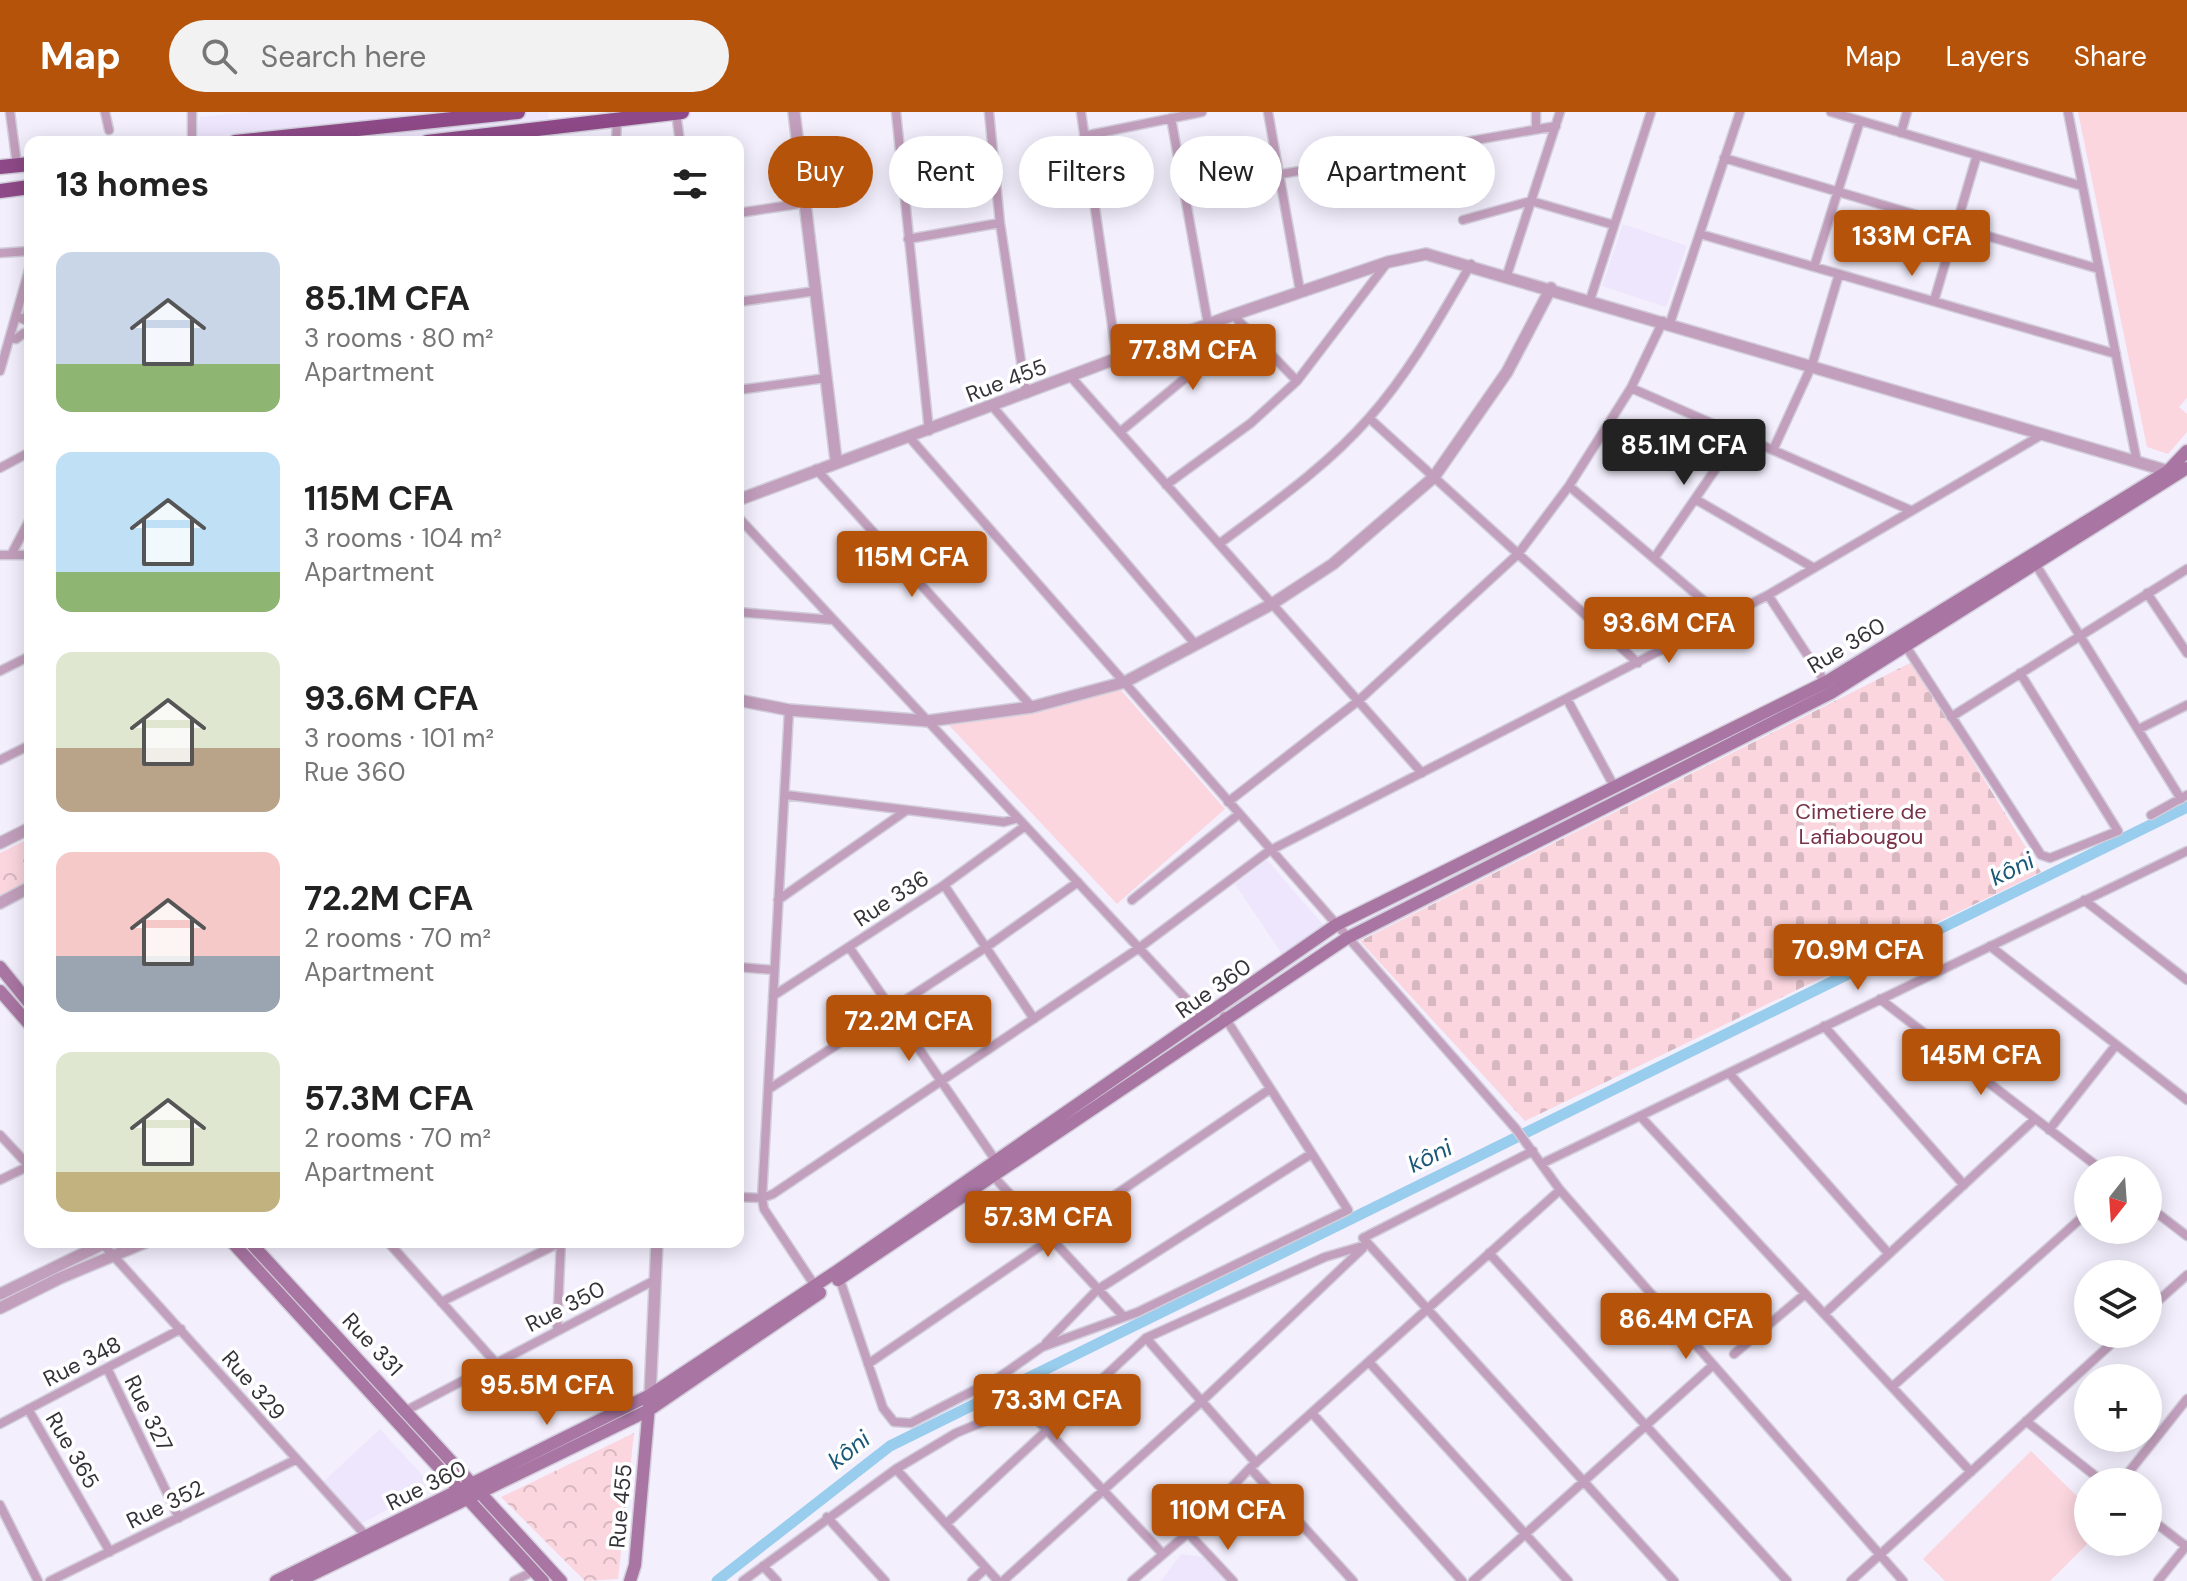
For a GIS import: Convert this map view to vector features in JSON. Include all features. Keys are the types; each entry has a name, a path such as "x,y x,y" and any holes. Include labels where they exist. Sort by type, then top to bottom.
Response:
{"highway":[{"path":"292,136 518,112"},
{"path":"545,135 617,120 679,112"},
{"path":"0,167 24,164"},
{"path":"0,191 24,188"}],"main road":[{"name":"Rue 360","path":"476,1488 649,1410 996,1161 1336,925 1907,648 2170,474 2187,451"},
{"name":"Rue 360","path":"276,1581 464,1495 650,1395 815,1286 838,1275 994,1177 1347,938 1828,687 2170,474 2187,468"},
{"path":"0,967 24,989"},
{"path":"0,991 24,1018"},
{"name":"Rue 331","path":"238,1248 538,1576"},
{"name":"Rue 331","path":"256,1248 561,1581"},
{"name":"Rue 455","path":"633,1581 650,1395"},
{"path":"299,1581 464,1495"}],"street":[{"path":"10,112 24,164"},
{"path":"105,112 109,130"},
{"path":"192,112 192,136"},
{"path":"679,112 680,136"},
{"path":"794,112 797,136"},
{"path":"896,112 929,431"},
{"path":"989,112 1000,223 1026,394"},
{"path":"1081,112 1084,136 1202,112"},
{"path":"1268,112 1272,136"},
{"path":"1536,112 1536,129"},
{"path":"1507,275 1560,112"},
{"path":"1590,300 1651,112"},
{"path":"1228,802 1358,701 1518,554 1569,486 1631,388 1667,322 1740,112"},
{"path":"1831,112 2082,186"},
{"path":"1901,133 1907,112"},
{"path":"2068,112 2137,462"},
{"path":"1171,118 1174,136"},
{"path":"616,136 617,120"},
{"path":"1814,267 1860,121"},
{"path":"1282,173 1556,126"},
{"path":"1934,301 1977,155"},
{"path":"1724,158 2099,269"},
{"path":"1282,191 1300,291"},
{"path":"1463,220 1531,201 1614,225"},
{"path":"744,212 772,208"},
{"path":"806,208 836,460"},
{"path":"1095,208 1117,359"},
{"path":"1187,208 1208,324"},
{"path":"908,239 1000,223"},
{"path":"1700,234 2116,354"},
{"path":"0,253 24,251"},
{"name":"Rue 455","path":"744,498 836,460 910,438 1208,324 1388,262 1426,254 1471,264"},
{"path":"1166,485 1251,423 1297,381 1388,262"},
{"path":"1219,544 1300,482 1369,418 1426,341 1471,264 2170,474"},
{"path":"1773,450 1812,365 1839,274"},
{"path":"0,371 24,287"},
{"path":"744,701 789,710 928,721 1032,707 1125,682 1272,604 1333,564 1434,477 1479,417 1551,288"},
{"path":"744,301 816,291"},
{"path":"1233,315 1297,381"},
{"path":"16,316 24,320"},
{"path":"1120,432 1246,328"},
{"path":"10,338 16,339 24,333"},
{"path":"1071,377 1422,773"},
{"path":"744,389 826,378"},
{"path":"1631,388 1910,510"},
{"path":"993,407 1196,645"},
{"path":"1369,418 1638,663"},
{"path":"744,1197 762,1198 1034,1019 1139,948 1269,851 1768,595 2043,434"},
{"path":"1655,557 1739,435"},
{"path":"910,438 1269,851 1516,1129 1560,1190 1903,1581"},
{"path":"0,468 24,455"},
{"path":"816,469 1032,707"},
{"path":"1569,486 1724,618"},
{"path":"1695,499 1814,568"},
{"path":"744,523 1204,1018"},
{"path":"11,555 24,530"},
{"path":"0,555 24,556"},
{"path":"2036,565 2184,797 2151,815"},
{"path":"1951,717 2187,569"},
{"path":"2147,593 2187,653"},
{"path":"1768,595 1828,687"},
{"path":"744,612 834,620"},
{"path":"1907,648 2045,858 2118,831 2020,673"},
{"path":"0,671 24,659"},
{"path":"1567,699 1615,788"},
{"path":"2139,729 2187,705"},
{"path":"789,710 762,1198 764,1209 815,1286"},
{"path":"0,760 24,748"},
{"path":"786,795 1021,822"},
{"path":"778,900 907,810"},
{"path":"1132,900 1239,814"},
{"name":"Rue 336","path":"773,996 944,885 1021,822"},
{"path":"0,843 24,831"},
{"path":"1543,1163 2186,853"},
{"path":"769,1089 985,948 1078,882"},
{"path":"944,885 1034,1019"},
{"path":"0,903 24,890"},
{"path":"2084,900 2187,980"},
{"path":"1990,946 2187,1100"},
{"path":"849,947 996,1161"},
{"path":"744,968 774,970"},
{"path":"1880,999 2083,1156"},
{"path":"1042,1347 1124,1317 1348,1210 1219,1009"},
{"path":"1824,1026 1964,1185"},
{"path":"2049,1130 2116,1045"},
{"path":"1729,1073 1889,1254"},
{"path":"868,1364 1270,1089"},
{"path":"1640,1116 1971,1472"},
{"path":"1824,1314 2035,1119"},
{"path":"0,1135 24,1161"},
{"path":"1533,1151 1363,1238 1366,1245 1674,1581"},
{"path":"838,1275 883,1408 894,1422 911,1423 1000,1380 1042,1347 1097,1290 1311,1154"},
{"path":"0,1180 24,1168"},
{"path":"994,1177 1124,1317"},
{"path":"1137,1579 1162,1553 1188,1533 1253,1466 1560,1190"},
{"path":"2162,1217 2187,1236"},
{"path":"1892,1387 2074,1224"},
{"path":"946,1524 1146,1338 1325,1257 1366,1245"},
{"path":"896,1469 1000,1581 1202,1401 1366,1245"},
{"path":"0,1294 94,1248"},
{"name":"Rue 329","path":"108,1248 367,1537"},
{"path":"0,1308 60,1278 133,1248"},
{"path":"393,1248 495,1362"},
{"path":"441,1302 549,1248"},
{"path":"557,1330 561,1248"},
{"name":"Rue 455","path":"650,1395 657,1248"},
{"path":"1489,1253 1787,1581"},
{"path":"2162,1297 2187,1275"},
{"name":"Rue 350","path":"407,1410 655,1280"},
{"path":"1734,1354 1805,1294"},
{"name":"Rue 348","path":"0,1424 181,1329"},
{"path":"1146,1338 1353,1581"},
{"path":"1851,1581 2107,1348"},
{"path":"1369,1362 1568,1581"},
{"path":"1473,1581 1712,1366"},
{"name":"Rue 327","path":"107,1368 179,1518"},
{"path":"1000,1380 1162,1553"},
{"path":"2132,1468 2187,1399"},
{"path":"743,1581 896,1469 956,1433 1024,1405"},
{"name":"Rue 365","path":"28,1409 110,1552"},
{"path":"1312,1413 1462,1581"},
{"path":"2026,1421 2085,1468"},
{"name":"Rue 352","path":"50,1581 295,1460"},
{"path":"0,1505 38,1581"},
{"path":"827,1517 885,1581"},
{"path":"2158,1581 2187,1546 2162,1527"},
{"path":"1188,1533 1233,1581"},
{"path":"763,1566 777,1581"},
{"path":"972,1581 986,1568"},
{"path":"514,1581 538,1576"}],"shaded area":[{"path":"253,112 548,112 549,115 544,136 198,136 200,117"},
{"path":"1623,224 1687,246 1666,307 1602,286"},
{"path":"1267,860 1325,927 1282,954 1235,884"},
{"path":"380,1429 432,1486 360,1524 322,1483"},
{"path":"1181,1554 1208,1558 1229,1581 1161,1581"}],"green space":[{"path":"2078,112 2187,112 2187,398 2179,407 2187,414 2187,432 2168,454 2147,447"},
{"name":"Cimetiere de Lafiabougou","path":"1912,662 2041,872 1525,1121 1360,941"},
{"path":"1120,689 1225,809 1117,904 945,721 1036,711"},
{"path":"24,841 24,886 0,898 0,853"},
{"path":"634,1433 618,1579 585,1581 501,1497"},
{"path":"2031,1451 2074,1493 2075,1556 2050,1581 1945,1581 1923,1559"}],"waterway":[{"name":"kôni","path":"717,1581 890,1446 2187,807"}]}
